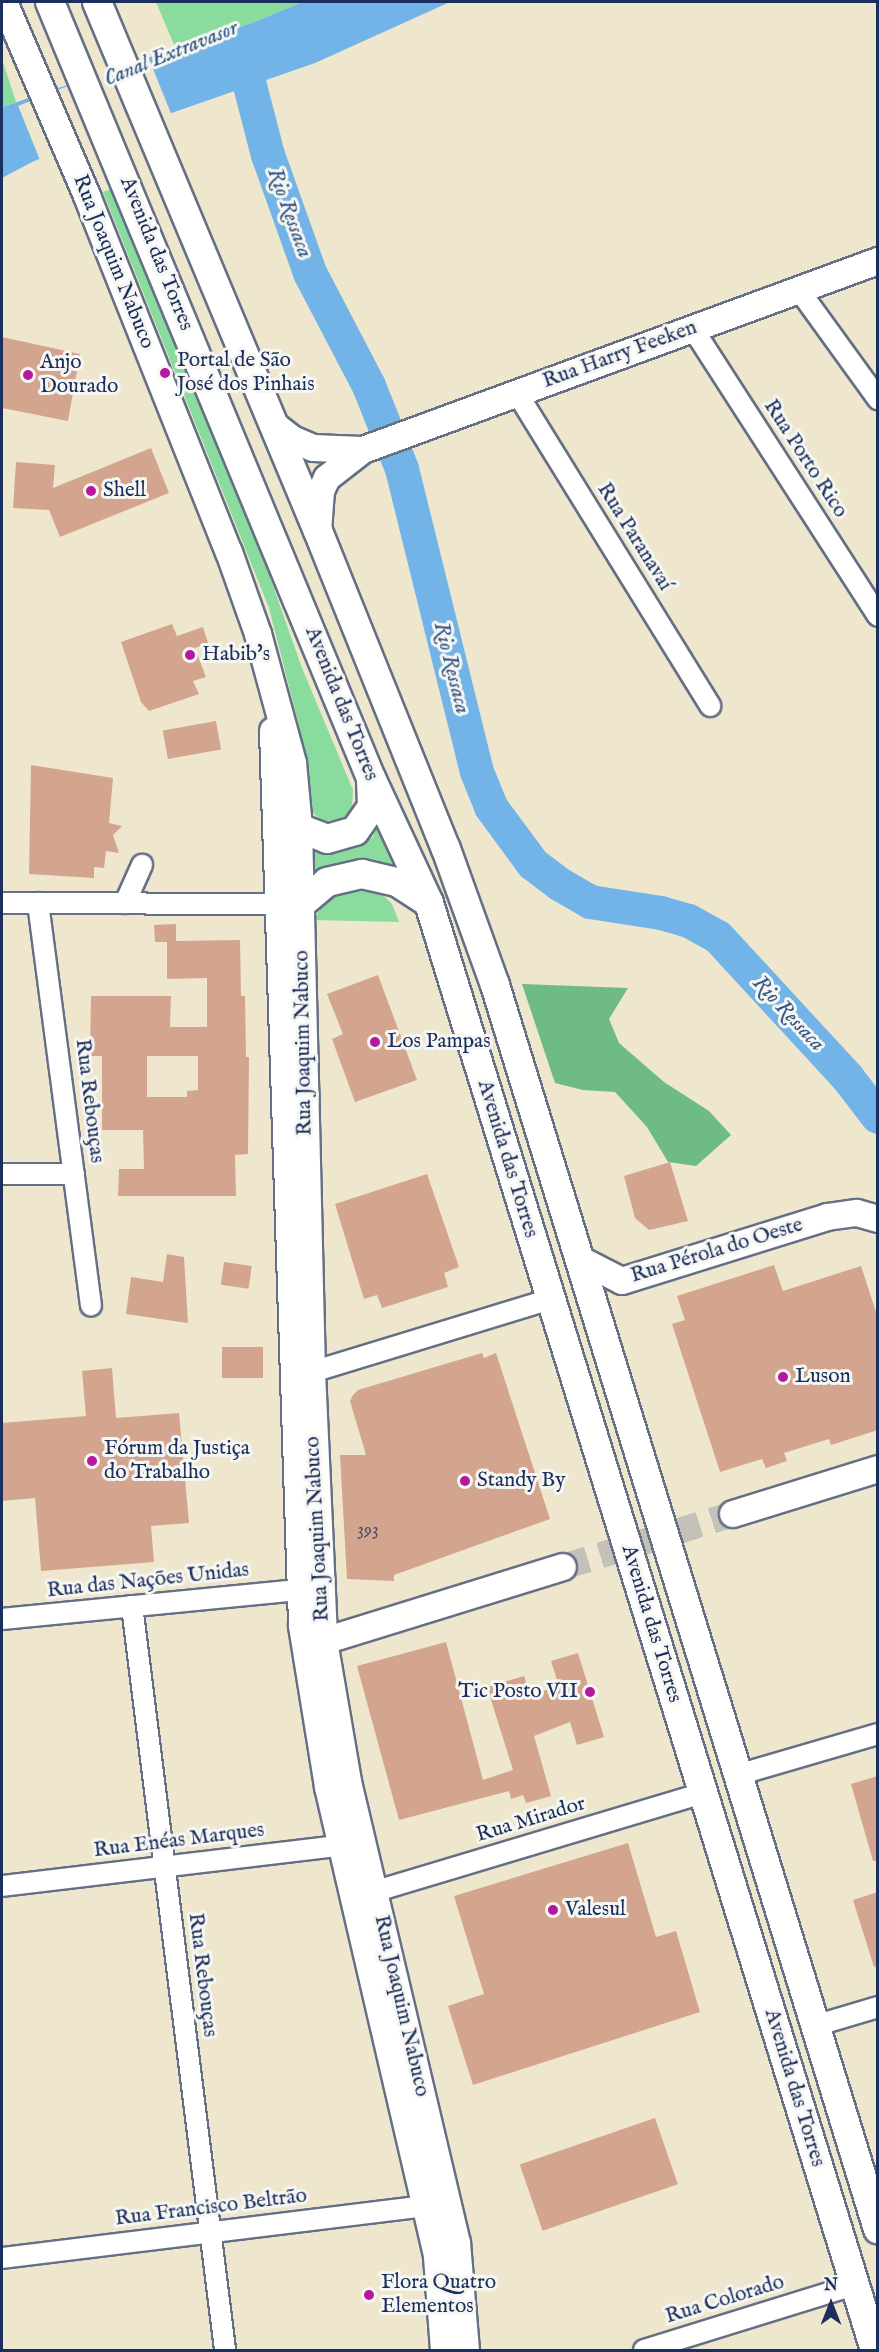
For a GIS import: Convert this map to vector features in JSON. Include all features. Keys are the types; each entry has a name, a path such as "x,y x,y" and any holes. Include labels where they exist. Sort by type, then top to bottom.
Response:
{"highway":[{"name":"Avenida das Torres","path":"50,2 66,34 371,778 429,903 875,2350"},
{"name":"Avenida das Torres","path":"101,10 318,531 468,909 580,1260 736,1775 878,2229"},
{"path":"289,829 327,839 355,831 372,807 371,778"},
{"path":"290,904 327,882 362,874 397,882 429,903"}],"main road":[{"name":"Rua Joaquim Nabuco","path":"4,2 87,196 233,563 293,764 289,829 290,904 309,1589 316,1728 351,1844 373,1892 457,2243 466,2350"},
{"name":"Rua Harry Feeken","path":"318,531 321,491 327,478 366,448 878,261"},
{"name":"Rua Harry Feeken","path":"273,424 292,439 313,448 366,448"},
{"name":"Rua Joaquim Nabuco","path":"290,904 312,1372 309,1589 324,1641 351,1844 442,2289 444,2350"},
{"name":"Rua Pérola do Oeste","path":"580,1260 622,1281 827,1217 867,1216"},
{"path":"733,1514 878,1469"},
{"path":"324,1641 563,1567"}],"street":[{"path":"799,290 878,399"},
{"name":"Rua Porto Rico","path":"693,328 878,616"},
{"name":"Rua Paranavaí","path":"517,393 710,706"},
{"path":"125,903 142,865"},
{"path":"2,903 290,904"},
{"name":"Rua Rebouças","path":"38,903 91,1306"},
{"path":"2,1174 74,1174"},
{"path":"312,1372 550,1299"},
{"name":"Rua das Nações Unidas","path":"2,1619 309,1589"},
{"name":"Rua Rebouças","path":"132,1606 225,2350"},
{"path":"736,1775 878,1734"},
{"name":"Rua Mirador","path":"373,1892 703,1793"},
{"name":"Rua Enéas Marques","path":"2,1886 351,1844"},
{"path":"814,2026 878,2007"},
{"name":"Rua Francisco Beltrão","path":"2,2258 426,2206"},
{"name":"Rua Colorado","path":"644,2350 854,2285"}],"green space":[{"path":"156,2 302,2 257,21 175,47"},
{"path":"2,59 16,102 2,107"},
{"path":"111,189 241,495 302,668 353,790 352,809 341,820 323,821 309,810 298,722 269,608 103,192"},
{"path":"379,818 406,879 312,882 311,845 334,849 357,846 373,837"},
{"path":"349,887 382,894 392,904 399,922 313,920 331,894"},
{"path":"522,984 628,988 609,1019 619,1043 664,1082 709,1111 731,1135 696,1166 668,1162 647,1127 615,1092 583,1090 555,1083"}],"water":[{"name":"Canal Extravasor","path":"302,2 450,2 315,63 34,161 2,178 2,107 257,21"}],"pier":[{"path":"147,54 172,115 43,167 18,106"}],"building":[{"path":"2,337 80,354 68,421 2,408"},
{"name":"Shell","path":"151,448 169,493 60,537 49,510 13,508 16,462 55,465 53,488"},
{"path":"172,624 177,636 203,627 208,643 195,648 206,677 193,681 199,694 149,711 141,702 121,642"},
{"path":"216,721 221,750 168,759 163,730"},
{"path":"31,765 113,778 109,823 122,826 113,835 119,853 106,851 104,868 94,867 94,878 29,874"},
{"path":"176,924 176,941 240,940 241,996 245,996 246,1057 249,1057 248,1154 235,1155 236,1196 118,1196 119,1169 144,1169 143,1130 102,1130 102,1056 90,1056 91,996 171,996 170,1027 207,1027 207,978 167,979 167,942 155,942 154,925","holes":["147,1056 198,1056 198,1090 187,1091 187,1097 147,1097"]},
{"path":"378,975 417,1080 355,1102 332,1039 343,1034 327,994"},
{"path":"670,1162 688,1221 649,1230 635,1218 624,1176"},
{"path":"427,1174 459,1267 444,1273 448,1287 382,1308 377,1295 364,1299 335,1204"},
{"path":"167,1254 184,1257 188,1323 126,1314 131,1277 163,1282"},
{"path":"224,1262 252,1266 249,1289 221,1285"},
{"name":"Luson","path":"774,1265 783,1291 861,1266 878,1318 878,1430 831,1445 829,1439 784,1453 787,1461 766,1468 762,1459 720,1472 672,1324 685,1320 677,1296"},
{"path":"222,1347 263,1347 263,1378 222,1378"},
{"name":"Standy By","path":"482,1353 484,1358 496,1353 550,1519 394,1575 394,1581 347,1579 340,1455 366,1455 350,1401 353,1395 358,1390"},
{"name":"Fórum da Justiça do Trabalho","path":"112,1368 116,1418 179,1413 189,1523 151,1526 154,1562 41,1571 35,1498 2,1501 2,1423 86,1416 82,1371"},
{"path":"446,1642 483,1780 513,1770 487,1687 524,1676 530,1695 559,1686 551,1661 578,1653 604,1737 577,1745 570,1722 534,1736 551,1796 526,1803 523,1795 511,1799 509,1791 399,1820 357,1666"},
{"path":"878,1776 878,1861 873,1861 851,1784"},
{"path":"628,1843 656,1937 676,1931 700,2012 473,2085 448,2006 484,1994 454,1896"},
{"path":"878,1892 878,1966 874,1967 853,1900"},
{"path":"655,2118 678,2184 543,2231 520,2165"}],"waterway":[{"name":"Rio Ressaca","path":"240,47 268,155 310,273 369,386 402,469 477,772 491,807 533,864 561,885 590,902 661,913 689,921 718,937 848,1078 878,1117"}],"tunnel":[{"path":"563,1567 733,1514"}],"place":[{"name":"Portal de São José dos Pinhais","path":"165,373"},
{"name":"Anjo Dourado","path":"28,375"},
{"name":"Shell","path":"91,491"},
{"name":"Habib's","path":"190,655"},
{"name":"Los Pampas","path":"375,1042"},
{"name":"Luson","path":"783,1377"},
{"name":"Fórum da Justiça do Trabalho","path":"92,1461"},
{"name":"Standy By","path":"465,1481"},
{"name":"Tic Posto VII","path":"590,1692"},
{"name":"Valesul","path":"553,1910"},
{"name":"Flora Quatro Elementos","path":"369,2295"}]}
